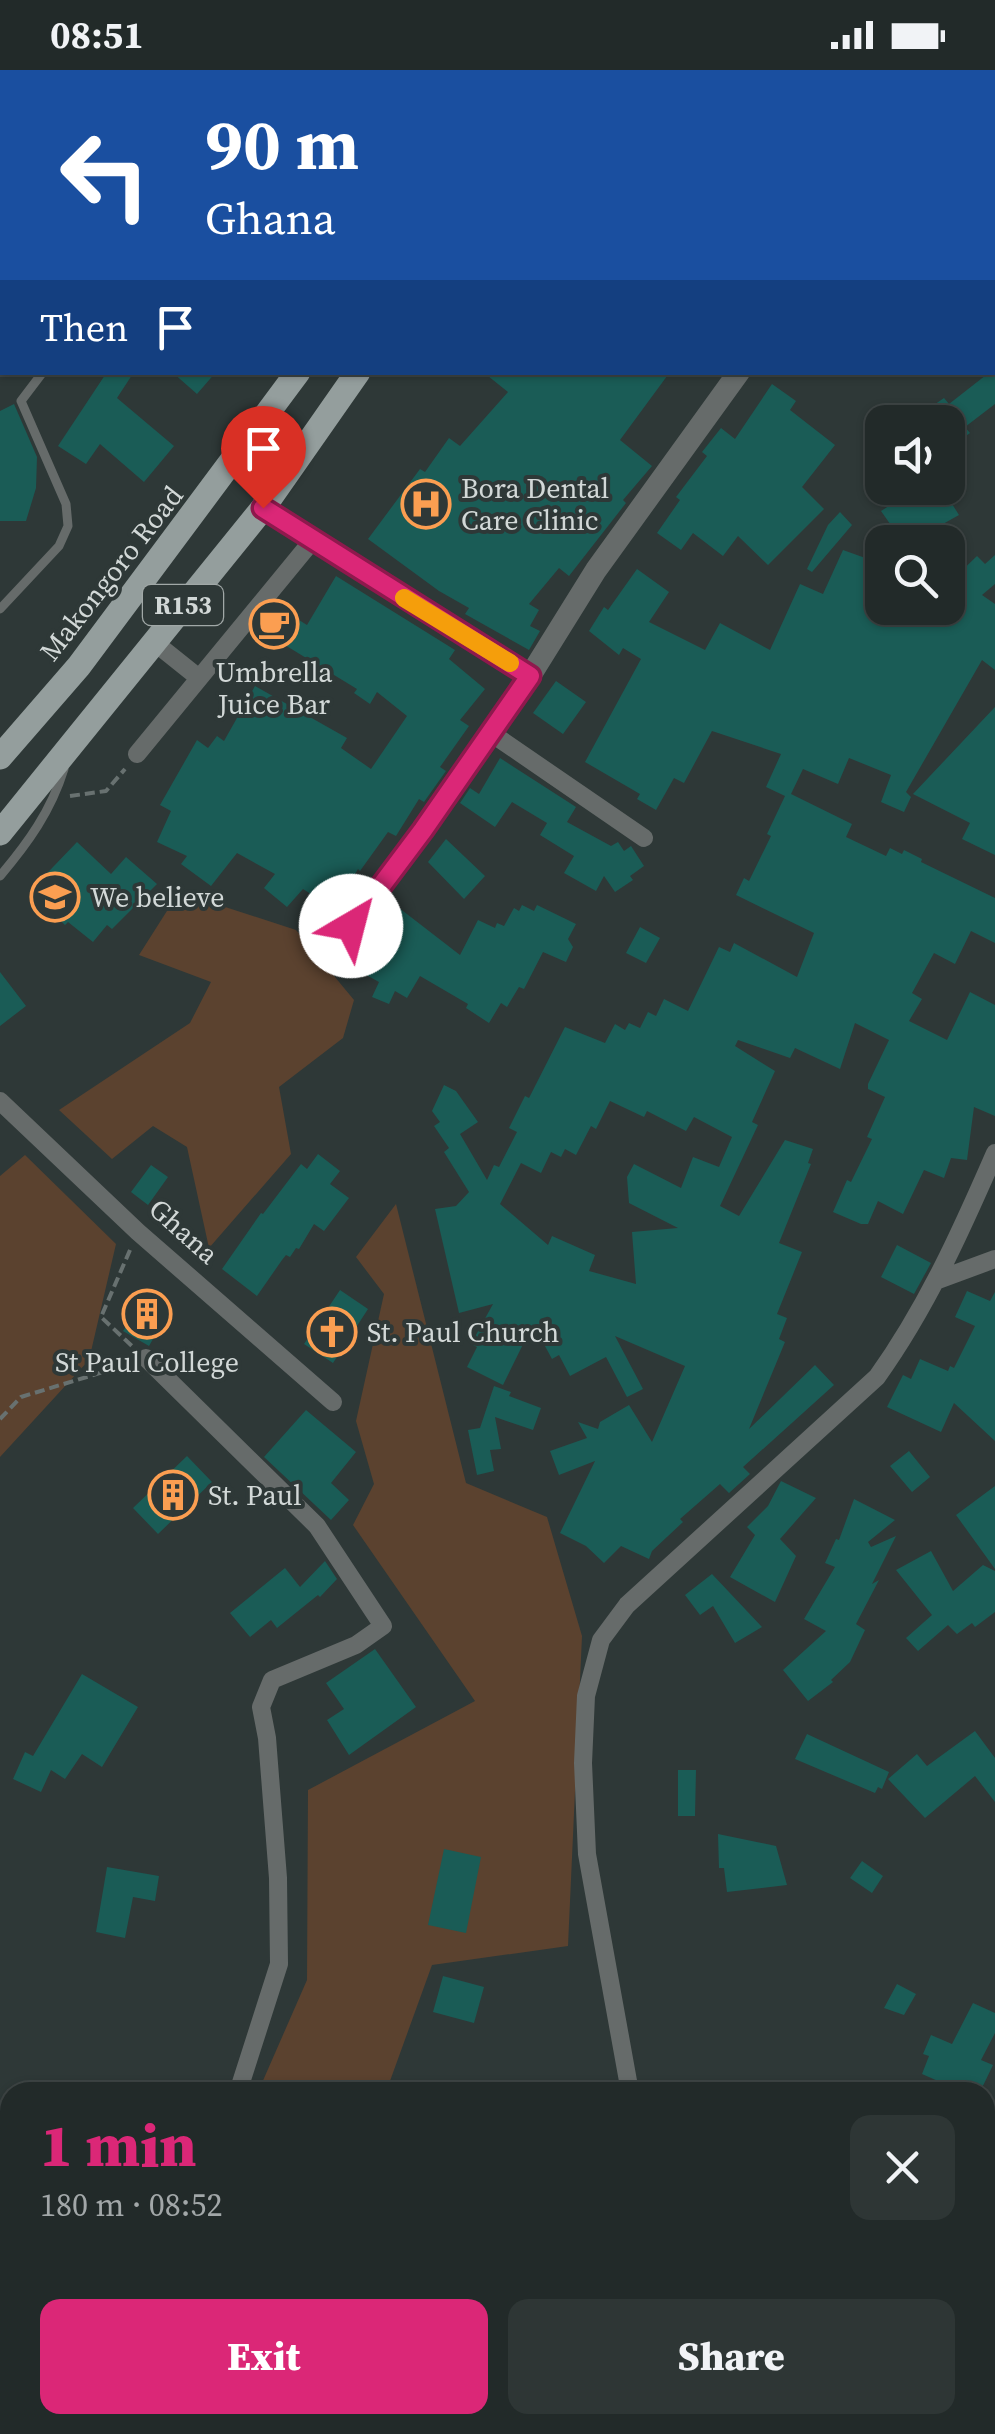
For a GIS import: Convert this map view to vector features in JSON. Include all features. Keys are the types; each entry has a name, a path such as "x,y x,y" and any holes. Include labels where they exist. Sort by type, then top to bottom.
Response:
{"main road":[{"name":"Makongoro Road","path":"0,756 19,728 79,666 296,375"},
{"name":"R153","path":"0,833 263,508 356,375"}],"street":[{"path":"351,926 530,676 596,570 737,375"},
{"path":"263,508 530,676"},
{"path":"137,754 312,541"},
{"path":"154,642 199,678"},
{"path":"490,733 644,838"},
{"name":"Ghana","path":"0,1101 138,1232 333,1402"},
{"path":"628,2082 587,1854 583,1763 586,1696 601,1640 627,1605 877,1376 909,1332 938,1280 995,1153"},
{"path":"938,1280 995,1259"},
{"path":"146,1358 317,1526 383,1626 356,1645 272,1680 261,1707 278,1878 280,1964 241,2082"}],"lane":[{"path":"0,609 60,546 68,526 66,504 22,401 41,375"},
{"path":"0,876 31,840 55,798 75,744"}],"path":[{"path":"55,798 106,791 137,754"},
{"path":"0,1419 22,1397 146,1358 101,1316 138,1232"}],"shaded area":[{"path":"179,892 296,930 354,1000 343,1038 279,1087 291,1154 209,1248 187,1147 153,1126 112,1159 59,1110 190,1023 211,982 139,955"},
{"path":"25,1155 116,1244 89,1360 0,1457 0,1176"},
{"path":"396,1204 466,1483 547,1517 582,1636 568,1946 432,1965 390,2082 262,2082 307,1980 308,1790 475,1701 353,1525 374,1484 356,1421 384,1294 356,1257"}],"building":[{"path":"105,375 132,375 117,398 174,446 144,482 100,444 86,464 58,446"},
{"path":"175,375 213,375 197,394"},
{"path":"487,375 668,375 620,440 652,466 569,576 559,568 529,604 539,610 530,626 540,631 529,650 465,614 469,608 368,539 420,469 425,472 449,438 460,446 508,392"},
{"path":"986,375 995,375 995,404 965,427 965,405 934,405 944,398 949,404"},
{"path":"772,384 796,401 790,410 835,445 802,487 824,509 768,565 738,536 723,556 693,533 681,550 657,533 680,500 676,497 707,456 702,452 721,428 735,439"},
{"path":"14,404 37,457 36,488 26,521 0,521 0,411"},
{"path":"890,505 953,505 959,515 941,525 891,525 881,511"},
{"path":"840,512 852,525 812,572 807,569 828,525"},
{"path":"843,550 865,558 865,625 965,625 965,568 977,556 985,564 995,555 995,584 982,595 995,604 995,670 982,660 906,792 911,797 904,812 881,802 891,775 849,758 838,784 803,769 791,794 852,824 846,837 886,856 890,848 902,854 904,850 995,898 995,943 971,931 955,964 934,953 912,993 922,999 909,1021 947,1040 970,992 995,1005 995,1116 974,1107 967,1160 951,1158 944,1178 924,1170 903,1214 878,1201 868,1224 861,1224 833,1212 872,1139 867,1137 885,1097 868,1089 868,1084 889,1040 855,1023 840,1069 795,1048 790,1058 738,1040 735,1046 775,1071 752,1122 758,1125 720,1206 739,1216 785,1140 813,1149 808,1163 811,1164 779,1243 802,1252 777,1314 787,1318 779,1339 785,1342 749,1429 815,1365 834,1385 743,1467 750,1474 729,1493 720,1484 680,1519 683,1522 652,1551 649,1559 621,1546 604,1563 586,1546 560,1533 595,1461 559,1475 550,1451 587,1438 578,1422 598,1429 600,1422 629,1405 652,1442 685,1366 615,1336 643,1389 627,1397 606,1357 570,1376 559,1355 552,1359 533,1324 503,1385 467,1367 477,1347 471,1344 493,1304 459,1313 435,1209 456,1206 469,1192 444,1152 449,1148 434,1126 440,1122 432,1111 444,1085 456,1091 478,1122 460,1134 487,1180 494,1165 499,1167 517,1132 509,1128 565,1027 605,1043 615,1024 625,1030 629,1023 640,1028 648,1012 656,1016 664,999 688,1011 719,947 730,952 734,943 797,977 814,933 736,895 744,878 749,881 785,796 766,787 781,754 712,731 684,783 674,778 656,810 637,799 640,794 585,762 641,659 623,648 619,655 589,631 637,569 669,592 649,622 705,650 720,623 770,650 800,584 823,594","holes":["610,1101 644,1117 647,1111 686,1131 694,1117 732,1137 719,1167 693,1157 681,1188 634,1164 627,1177 629,1203 678,1228 632,1232 636,1284 589,1271 595,1255 552,1236 548,1245 500,1204 521,1163 541,1173 551,1152 561,1157 565,1149 576,1155 591,1126 596,1129"]},
{"path":"336,576 455,650 449,659 485,689 460,720 469,726 440,767 446,771 424,802 419,799 396,836 388,832 358,869 334,909 303,889 287,907 264,888 275,874 237,853 211,886 181,864 187,856 157,842 171,811 160,805 197,740 208,748 217,736 224,741 255,686 347,738 341,748 371,769 407,716 377,692 370,704 354,693 357,689 257,628 275,605 307,625"},
{"path":"556,681 586,702 563,734 533,713"},
{"path":"995,707 995,855 962,839 970,823 913,794"},
{"path":"500,758 576,807 567,822 611,846 618,842 624,851 631,846 644,866 630,876 633,880 615,892 604,876 596,891 564,873 574,856 540,835 547,823 512,802 495,827 460,803 470,788 479,794"},
{"path":"446,839 485,876 464,899 428,862"},
{"path":"77,842 111,874 126,857 157,884 112,929 107,925 93,942 68,922 65,925 30,891"},
{"path":"394,904 460,955 478,920 495,928 497,923 504,926 514,908 519,911 522,905 534,911 537,905 576,924 568,939 573,947 566,962 543,952 524,989 519,987 507,1007 501,1003 489,1023 466,1008 468,1004 420,976 407,998 395,991 389,1004 372,997 379,982 348,965 360,944"},
{"path":"640,927 660,938 646,963 626,953"},
{"path":"0,972 26,1006 0,1026"},
{"path":"318,1154 340,1171 330,1184 349,1198 324,1231 314,1224 299,1249 290,1257 286,1255 257,1296 222,1269 301,1164 307,1169"},
{"path":"151,1165 168,1177 148,1205 131,1192"},
{"path":"897,1245 931,1263 914,1294 881,1277"},
{"path":"340,1290 368,1309 333,1363 304,1344"},
{"path":"967,1291 990,1301 995,1292 995,1441 954,1403 941,1432 887,1407 903,1375 911,1379 920,1359 948,1371 950,1366 954,1368 975,1326 955,1317"},
{"name":"St Paul College","path":"147,1296 165,1307 159,1317 164,1320 149,1346 123,1331"},
{"path":"494,1386 541,1408 533,1430 495,1417 501,1449 490,1450 494,1471 477,1475 468,1430 480,1428"},
{"path":"306,1410 356,1452 331,1483 349,1500 331,1520 264,1457"},
{"path":"909,1451 930,1477 912,1492 890,1466"},
{"name":"St. Paul","path":"187,1456 212,1482 158,1534 133,1508"},
{"path":"781,1481 816,1498 780,1539 796,1556 775,1602 730,1577 755,1535 747,1527 768,1506"},
{"path":"995,1486 995,1569 956,1515"},
{"path":"854,1499 895,1520 868,1542 871,1547 896,1536 856,1624 865,1630 850,1662 833,1682 808,1701 783,1670 826,1631 804,1619 835,1567 825,1563 836,1539 839,1540"},
{"path":"931,1551 953,1591 983,1565 995,1571 995,1612 957,1634 948,1625 918,1651 906,1638 932,1615 896,1570"},
{"path":"325,1561 337,1579 320,1597 277,1628 271,1620 250,1637 230,1613 285,1568 300,1587"},
{"path":"712,1574 762,1627 735,1643 713,1606 700,1615 685,1595"},
{"path":"375,1649 416,1707 349,1755 327,1720 344,1709 326,1683"},
{"path":"82,1674 138,1707 102,1767 82,1754 65,1779 51,1770 41,1792 13,1779 25,1752 33,1756"},
{"path":"975,1731 995,1758 995,1802 975,1776 925,1818 888,1779 917,1754 927,1766"},
{"path":"807,1734 889,1772 882,1789 878,1787 875,1793 795,1759"},
{"path":"678,1770 696,1770 695,1816 678,1816"},
{"path":"718,1834 776,1846 787,1885 727,1892 724,1868 719,1868"},
{"path":"444,1849 481,1857 466,1933 428,1925"},
{"path":"862,1861 883,1876 872,1893 850,1878"},
{"path":"107,1867 159,1876 155,1901 133,1897 125,1938 96,1932"},
{"path":"443,1976 484,1987 474,2023 433,2012"},
{"path":"897,1984 916,1994 904,2015 884,2008"},
{"path":"973,2003 995,2013 995,2033 981,2060 993,2065 985,2082 938,2082 922,2074 929,2056 923,2054 931,2035 952,2044"}],"slow traffic":[{"path":"404,598 510,663"}],"place":[{"name":"Bora Dental Care Clinic","path":"426,504"},
{"name":"Umbrella Juice Bar","path":"274,624"},
{"name":"We believe","path":"55,897"},
{"name":"St Paul College","path":"147,1314"},
{"name":"St. Paul Church","path":"332,1332"},
{"name":"St. Paul","path":"173,1495"}],"route":[{"path":"263,508 530,676 351,926"}]}
